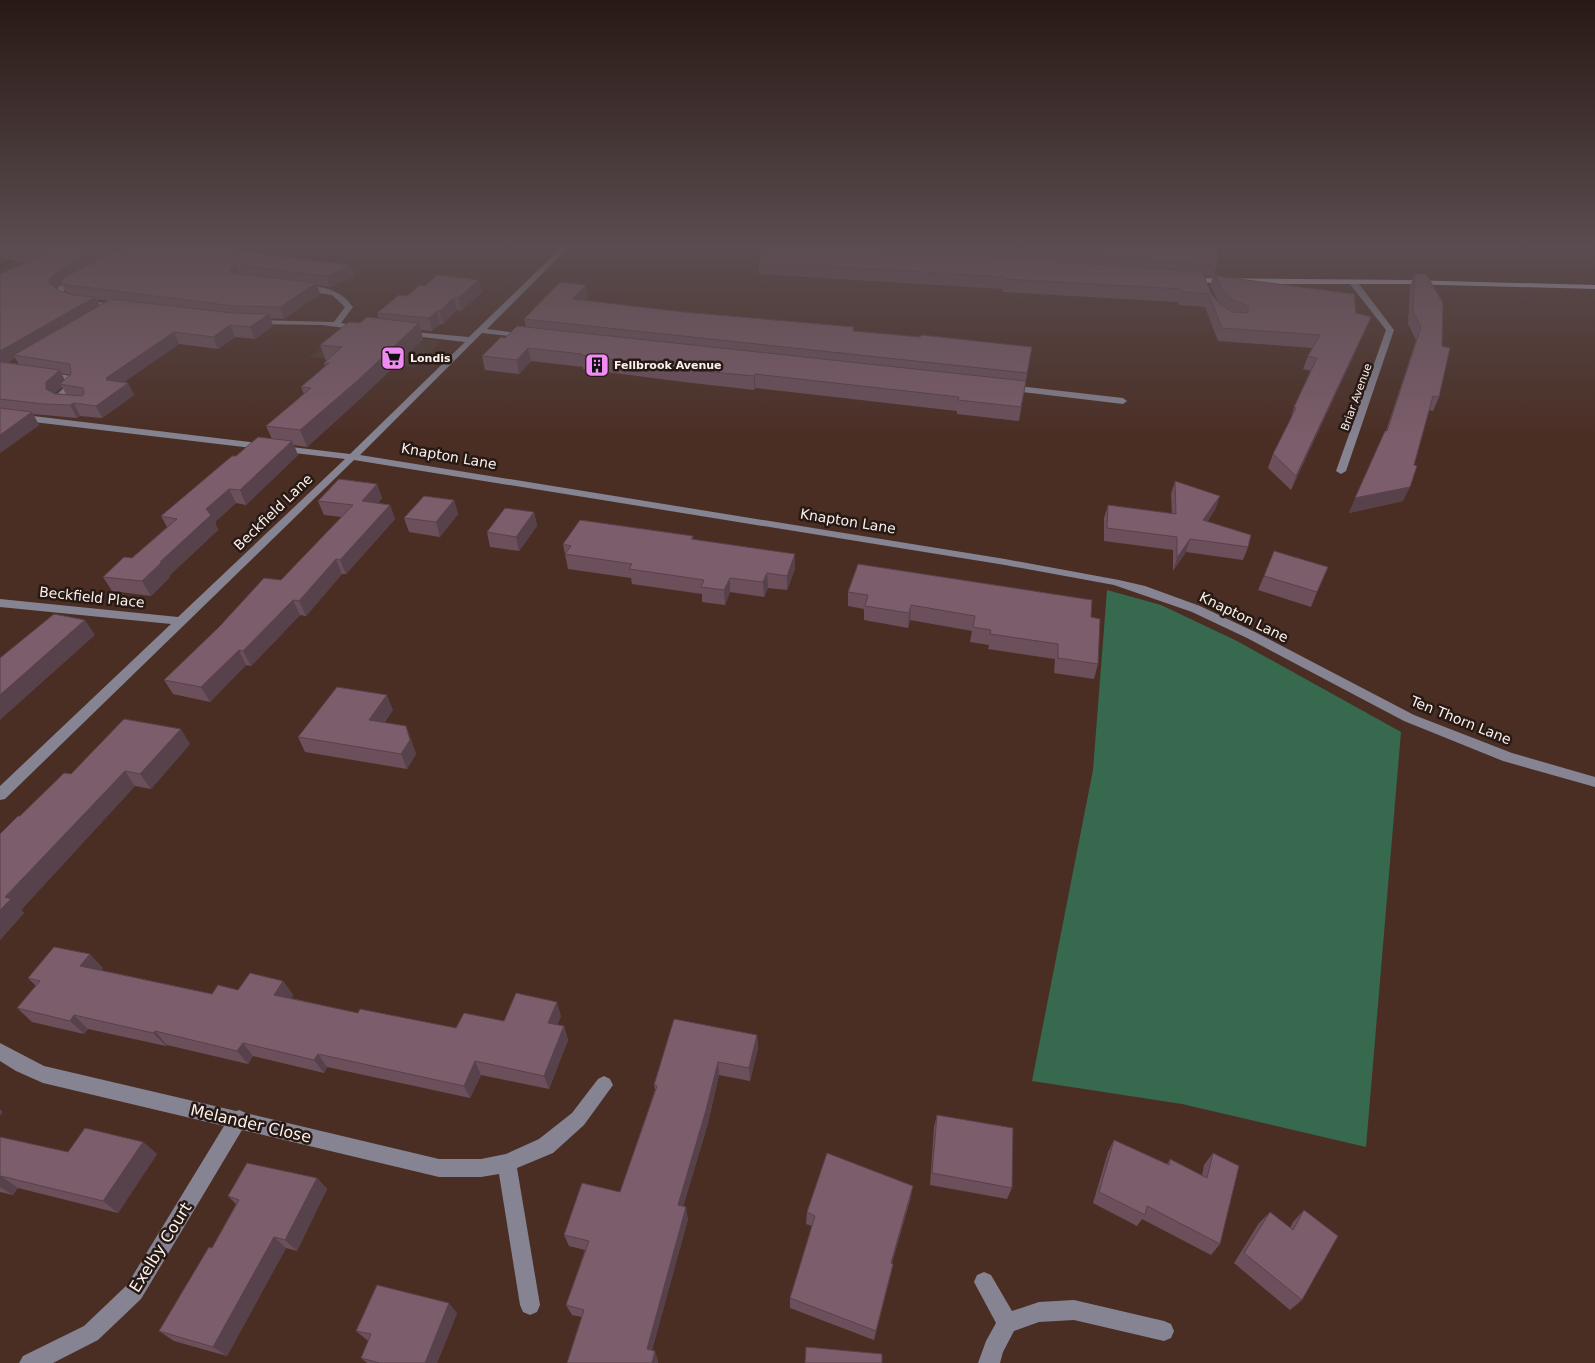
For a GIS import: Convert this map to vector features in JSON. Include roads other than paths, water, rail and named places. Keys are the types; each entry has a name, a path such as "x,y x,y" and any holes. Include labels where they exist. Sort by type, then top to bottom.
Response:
{"street":[{"path":"99,315 104,312"},
{"path":"336,325 346,312"},
{"name":"Beckfield Lane","path":"0,795 501,312"},
{"name":"Briar Avenue","path":"1341,471 1390,330 1376,312"},
{"path":"246,322 336,325 365,328"},
{"path":"394,331 472,340"},
{"path":"482,331 540,337"},
{"path":"36,373 72,380 72,385 57,398 78,403"},
{"path":"997,387 1123,401"},
{"name":"Knapton Lane","path":"0,415 353,456 1005,562 1115,582 1148,591 1196,609 1251,635 1322,673"},
{"name":"Beckfield Place","path":"0,603 181,621"},
{"name":"Ten Thorn Lane","path":"1322,673 1409,718 1461,739 1508,757 1595,782"},
{"name":"Melander Close","path":"0,1051 22,1065 43,1074 439,1168 481,1168 507,1163 546,1146 578,1120 604,1085"},
{"name":"Exelby Court","path":"30,1363 91,1333 134,1292 239,1120"},
{"path":"507,1163 530,1305"},
{"path":"984,1282 1007,1324"},
{"path":"989,1363 994,1348 1007,1324 1039,1312 1074,1310 1164,1331"}],"place":[{"name":"Londis","path":"393,358"},
{"name":"Fellbrook Avenue","path":"597,365"}]}
